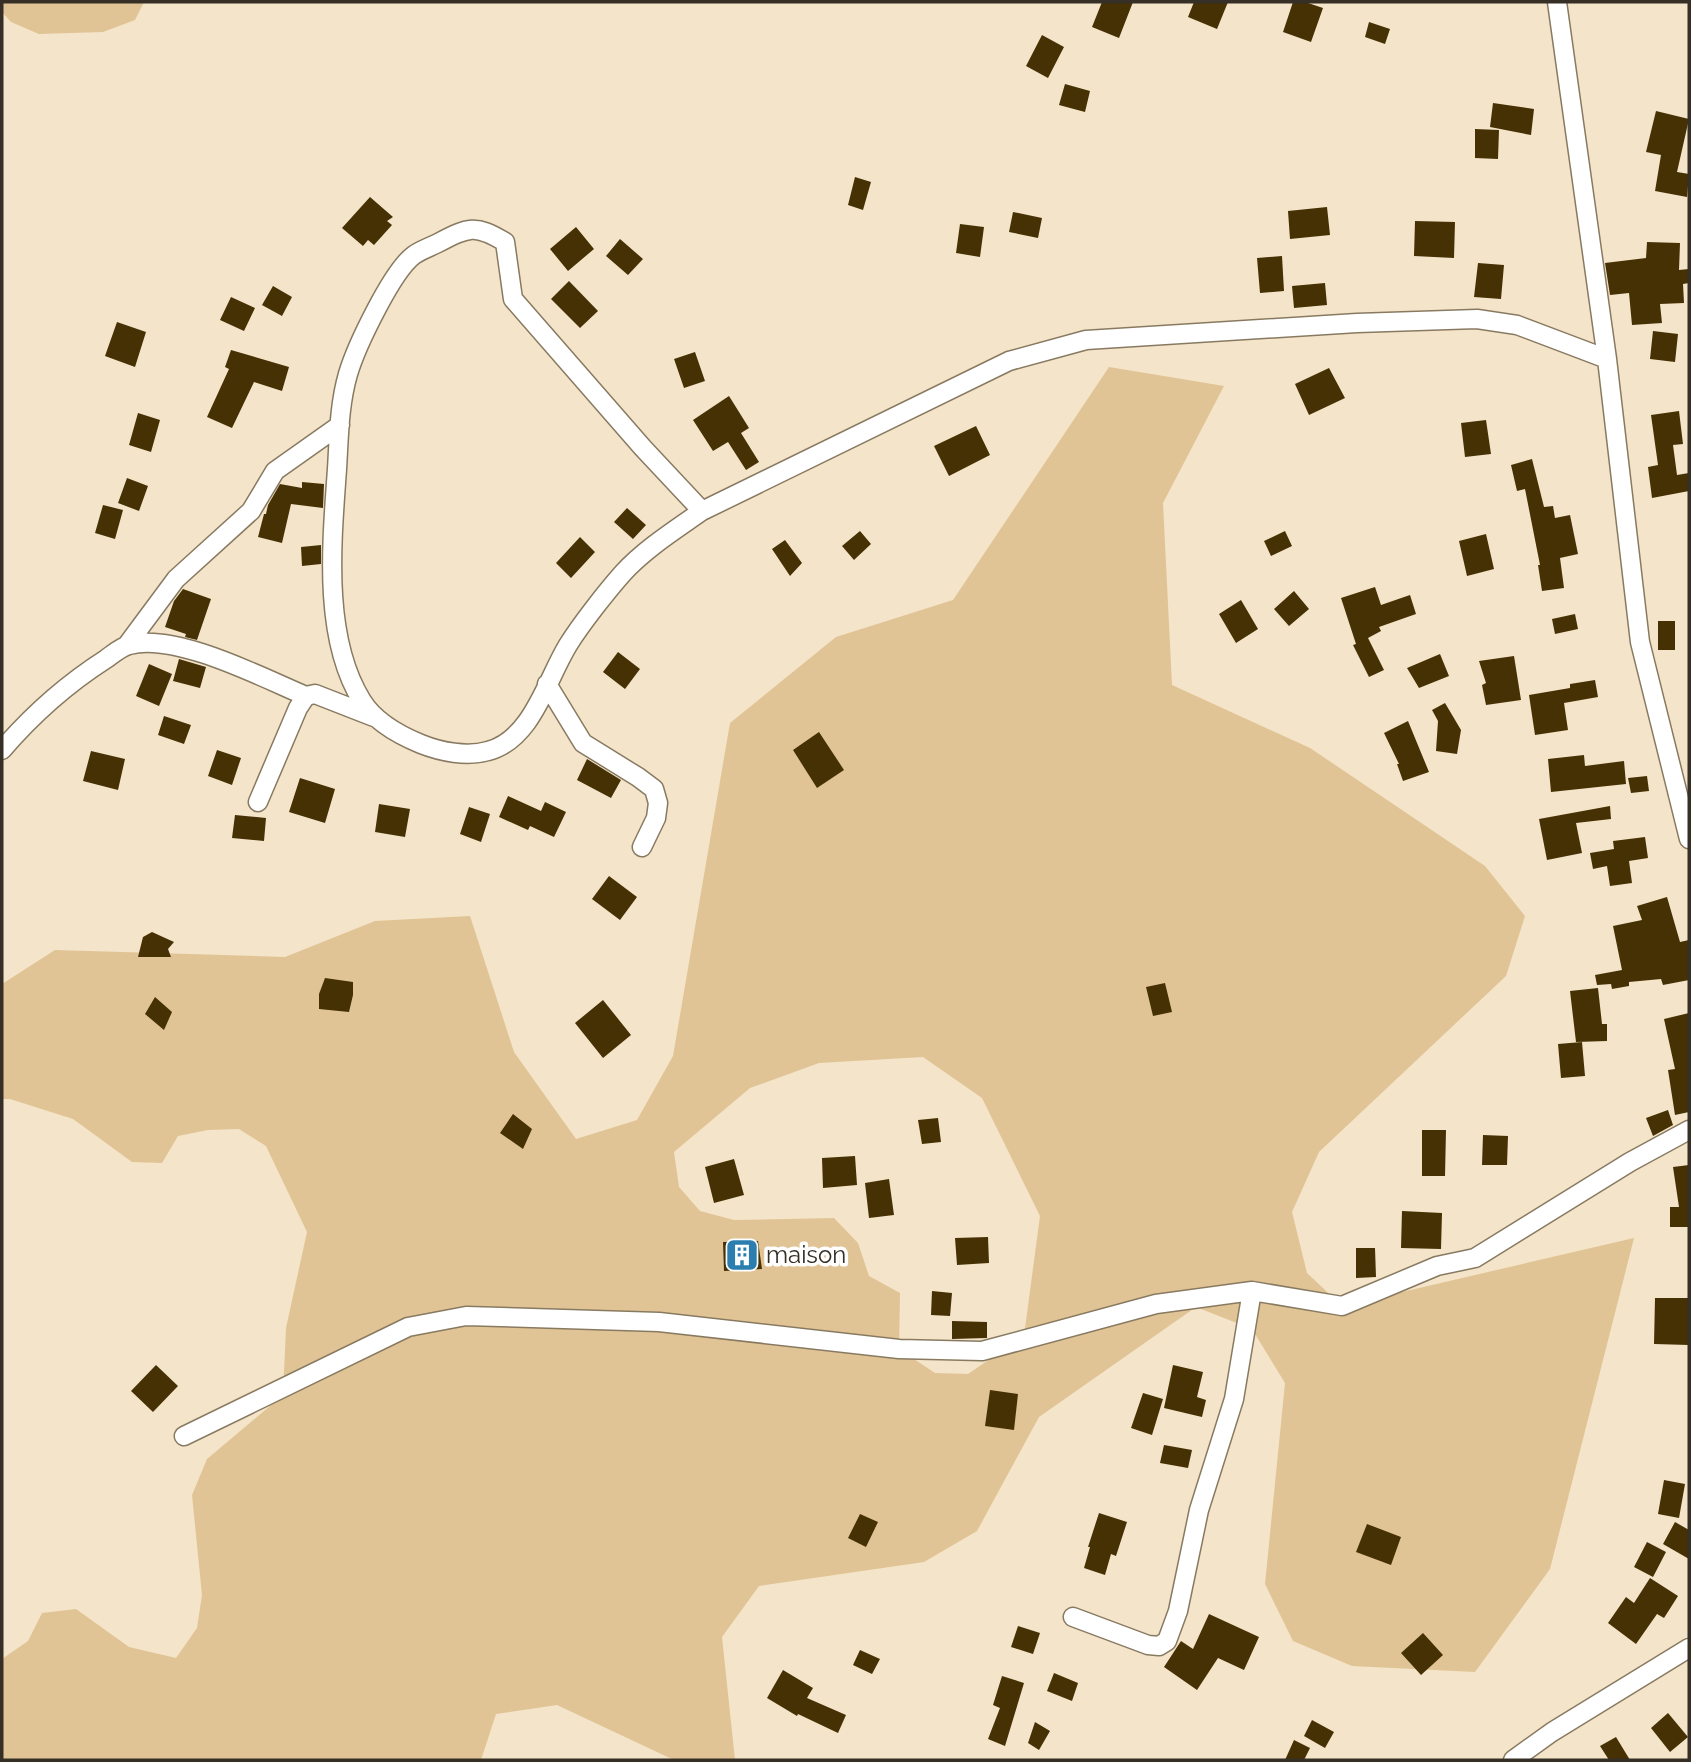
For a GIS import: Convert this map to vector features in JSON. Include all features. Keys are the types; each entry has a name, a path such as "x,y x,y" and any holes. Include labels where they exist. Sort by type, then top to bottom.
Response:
{"street":[{"path":"1557,2 1607,359 1640,642 1689,839"},
{"path":"377,719 363,703 344,666 337,620 331,564 341,404 349,372 389,284 413,256 460,231 483,229 505,242 513,299 643,448 702,511"},
{"path":"127,645 149,642 180,646 306,696 315,694 377,719 405,737 433,748 466,754 488,751 509,743 526,724 569,643 623,572 670,533 702,511 1009,361 1086,340 1357,323 1478,319 1517,325 1607,359"},
{"path":"2,750 59,692 127,645 176,579 251,512 275,471 340,425"},
{"path":"547,684 583,743 654,789 658,803 656,818 642,847"},
{"path":"258,802 298,708 306,696"},
{"path":"184,1436 408,1327 466,1316 659,1322 899,1349 982,1351 1156,1304 1251,1291 1342,1306 1437,1266 1475,1258 1630,1162 1689,1130"},
{"path":"1073,1617 1148,1645 1159,1646 1167,1641 1178,1611 1199,1510 1234,1399 1251,1291"},
{"path":"1513,1760 1552,1732 1689,1648"}],"shaded area":[{"path":"2,2 144,2 135,20 103,32 39,34 11,22 2,12"},
{"path":"1109,367 1224,386 1163,503 1172,685 1310,748 1485,866 1525,916 1506,976 1319,1152 1292,1212 1307,1273 1342,1306 1634,1238 1550,1569 1475,1672 1352,1666 1293,1641 1265,1584 1285,1383 1252,1329 1196,1307 1039,1417 977,1531 924,1562 759,1586 722,1637 735,1760 674,1760 557,1705 496,1714 481,1760 2,1760 2,1659 28,1641 42,1613 76,1609 129,1647 176,1658 197,1628 202,1595 192,1495 207,1459 283,1395 286,1328 307,1232 266,1146 239,1129 208,1130 178,1136 162,1163 132,1162 73,1119 10,1099 2,1099 2,984 55,950 285,957 375,921 470,916 514,1052 576,1139 637,1120 673,1056 730,723 836,637 953,600","holes":["923,1057 982,1098 1040,1216 1024,1336 968,1374 935,1373 899,1349 900,1293 869,1276 858,1243 834,1218 734,1220 700,1211 679,1187 674,1152 750,1088 819,1063"]}],"building":[{"path":"1102,2 1133,2 1119,38 1092,27"},
{"path":"1194,2 1228,2 1217,29 1188,17"},
{"path":"1293,2 1305,2 1323,8 1311,42 1283,32"},
{"path":"1369,22 1390,29 1385,44 1365,37"},
{"path":"1042,35 1064,47 1048,78 1026,66"},
{"path":"1065,84 1090,91 1085,112 1059,105"},
{"path":"1493,103 1534,109 1531,135 1490,127"},
{"path":"1656,111 1689,119 1677,172 1689,174 1687,197 1655,191 1661,155 1646,152"},
{"path":"1475,129 1499,130 1498,159 1475,158"},
{"path":"855,177 871,182 863,210 848,205"},
{"path":"370,197 393,217 387,221 392,225 374,245 368,240 363,246 342,228"},
{"path":"1327,207 1330,235 1290,239 1288,211"},
{"path":"1013,212 1042,218 1038,238 1009,232"},
{"path":"1415,221 1455,222 1454,258 1414,256"},
{"path":"960,224 984,227 980,257 956,253"},
{"path":"576,227 594,249 568,271 550,249"},
{"path":"620,239 643,259 628,275 606,256"},
{"path":"1647,242 1680,243 1679,270 1689,269 1689,283 1683,284 1684,303 1660,304 1662,323 1632,325 1629,293 1610,295 1605,263 1646,258"},
{"path":"1282,256 1284,291 1260,293 1257,258"},
{"path":"1478,263 1504,265 1501,299 1474,297"},
{"path":"569,281 598,311 580,328 551,299"},
{"path":"1325,283 1327,305 1294,308 1292,286"},
{"path":"273,286 292,297 282,316 262,305"},
{"path":"231,297 255,308 244,331 220,320"},
{"path":"117,322 146,332 135,367 105,356"},
{"path":"1653,331 1678,334 1675,362 1650,359"},
{"path":"231,350 289,367 282,391 254,382 232,428 207,417 229,369 225,367"},
{"path":"695,352 705,381 684,388 674,359"},
{"path":"1329,368 1345,398 1309,415 1295,384"},
{"path":"729,396 749,428 741,433 759,462 746,470 728,442 713,451 693,420"},
{"path":"1679,411 1683,444 1673,445 1677,475 1689,473 1689,491 1652,498 1648,467 1658,465 1651,415"},
{"path":"138,413 160,420 151,452 129,445"},
{"path":"1486,420 1491,454 1465,457 1461,423"},
{"path":"976,426 990,455 949,476 934,446"},
{"path":"1532,459 1544,507 1553,506 1555,518 1570,515 1578,554 1560,558 1564,588 1542,591 1540,565 1525,489 1517,491 1511,465"},
{"path":"127,478 148,486 139,511 118,503"},
{"path":"302,482 324,484 323,508 291,504 282,543 258,537 264,514 280,484 302,488"},
{"path":"103,505 123,510 115,539 95,533"},
{"path":"627,508 646,525 633,539 614,522"},
{"path":"860,531 871,544 854,560 842,546"},
{"path":"1285,531 1292,546 1271,556 1264,541"},
{"path":"1486,534 1494,569 1467,576 1459,541"},
{"path":"580,537 595,552 571,578 556,563"},
{"path":"785,540 802,563 790,576 772,549"},
{"path":"321,545 321,564 302,566 301,547"},
{"path":"1375,587 1381,605 1410,595 1416,614 1379,627 1381,631 1368,638 1384,670 1369,677 1353,645 1356,644 1341,598"},
{"path":"183,589 211,599 197,640 165,627 174,601"},
{"path":"1294,591 1309,609 1289,626 1274,609"},
{"path":"1241,600 1258,629 1236,643 1219,614"},
{"path":"1575,614 1578,629 1555,634 1552,619"},
{"path":"1658,621 1675,621 1675,650 1658,650"},
{"path":"618,652 640,669 625,689 603,672"},
{"path":"1440,654 1449,676 1419,688 1407,668"},
{"path":"1514,656 1521,700 1486,705 1482,685 1486,683 1479,661"},
{"path":"179,659 206,667 200,688 173,681"},
{"path":"149,664 172,674 159,706 136,696"},
{"path":"1595,680 1598,697 1564,703 1568,730 1535,735 1529,695 1570,688 1570,684"},
{"path":"1445,703 1461,730 1457,754 1436,751 1438,721 1432,710"},
{"path":"164,716 191,725 184,744 158,735"},
{"path":"1408,721 1429,772 1403,781 1399,764 1384,733"},
{"path":"819,732 844,770 817,788 793,750"},
{"path":"217,750 241,758 232,785 208,776"},
{"path":"91,751 125,759 118,790 83,781"},
{"path":"1584,755 1585,766 1624,761 1626,784 1551,792 1548,759"},
{"path":"587,759 621,780 611,798 577,780"},
{"path":"1647,776 1649,791 1631,793 1628,778"},
{"path":"300,778 335,789 325,823 289,812"},
{"path":"508,796 541,811 545,802 566,812 554,837 530,826 528,830 499,817"},
{"path":"379,804 410,809 405,837 375,832"},
{"path":"1610,806 1611,819 1576,823 1582,853 1547,860 1539,819"},
{"path":"469,807 490,814 481,842 460,834"},
{"path":"235,815 266,818 264,841 232,838"},
{"path":"1645,837 1648,858 1629,861 1632,883 1610,886 1607,866 1593,869 1590,853 1614,849 1613,841"},
{"path":"609,876 637,897 620,920 592,899"},
{"path":"1667,897 1680,942 1689,940 1689,980 1663,985 1661,979 1629,982 1629,986 1612,989 1611,984 1597,985 1595,975 1622,970 1613,926 1642,920 1637,906"},
{"path":"152,932 174,942 168,949 171,957 138,957 143,937"},
{"path":"325,978 353,982 349,1012 319,1009 319,994"},
{"path":"1165,983 1172,1012 1153,1016 1146,987"},
{"path":"1598,988 1602,1024 1607,1024 1607,1041 1576,1042 1570,991"},
{"path":"155,997 172,1012 164,1030 145,1014"},
{"path":"603,1000 631,1035 603,1058 575,1023"},
{"path":"1689,1013 1689,1112 1675,1115 1668,1070 1675,1069 1664,1019"},
{"path":"1582,1042 1585,1076 1561,1078 1558,1044"},
{"path":"1668,1110 1673,1125 1653,1136 1646,1118"},
{"path":"513,1114 532,1129 523,1149 500,1133"},
{"path":"938,1118 941,1142 922,1144 918,1120"},
{"path":"1422,1130 1446,1130 1445,1176 1422,1176"},
{"path":"1483,1135 1508,1136 1507,1165 1482,1165"},
{"path":"855,1156 857,1185 823,1188 822,1158"},
{"path":"734,1159 744,1195 714,1203 705,1167"},
{"path":"1689,1165 1689,1227 1670,1227 1670,1207 1679,1207 1673,1167"},
{"path":"889,1179 894,1215 869,1218 865,1183"},
{"path":"1402,1211 1442,1213 1441,1249 1401,1248"},
{"path":"988,1237 989,1263 957,1265 955,1238"},
{"name":"maison","path":"758,1241 762,1269 724,1271 723,1242"},
{"path":"1356,1248 1375,1248 1376,1277 1356,1278"},
{"path":"932,1291 952,1293 950,1316 931,1315"},
{"path":"1655,1298 1689,1298 1689,1345 1654,1344"},
{"path":"952,1321 987,1322 987,1338 952,1339"},
{"path":"156,1365 178,1386 153,1412 131,1391"},
{"path":"1173,1365 1203,1372 1197,1397 1206,1400 1202,1417 1164,1408"},
{"path":"990,1390 1018,1394 1014,1430 985,1426"},
{"path":"1143,1393 1163,1399 1152,1435 1131,1428"},
{"path":"1164,1445 1192,1450 1188,1468 1160,1463"},
{"path":"1664,1480 1685,1484 1679,1518 1658,1514"},
{"path":"1099,1513 1127,1522 1116,1556 1111,1554 1105,1575 1084,1568"},
{"path":"860,1514 878,1522 866,1547 848,1538"},
{"path":"1675,1522 1689,1530 1689,1559 1663,1544"},
{"path":"1367,1524 1401,1537 1391,1565 1356,1552"},
{"path":"1647,1542 1666,1552 1653,1577 1634,1567"},
{"path":"1650,1578 1678,1596 1664,1618 1657,1614 1636,1644 1608,1623 1626,1597 1634,1603"},
{"path":"1209,1614 1259,1637 1244,1670 1218,1658 1197,1690 1164,1667 1181,1641 1193,1649"},
{"path":"1018,1626 1040,1633 1033,1654 1011,1647"},
{"path":"1423,1633 1443,1655 1421,1675 1401,1653"},
{"path":"860,1650 880,1659 872,1674 853,1665"},
{"path":"783,1670 813,1688 807,1698 846,1715 838,1733 798,1714 797,1716 767,1698"},
{"path":"1054,1673 1078,1683 1072,1701 1047,1691"},
{"path":"1002,1676 1024,1683 1005,1746 988,1739 1000,1708 993,1705"},
{"path":"1668,1713 1688,1737 1670,1752 1651,1728"},
{"path":"1312,1720 1334,1732 1325,1748 1304,1736"},
{"path":"1035,1722 1050,1731 1039,1750 1028,1743"},
{"path":"1616,1737 1630,1760 1609,1760 1600,1746"},
{"path":"1294,1740 1310,1748 1304,1760 1285,1760"}],"place":[{"name":"maison","path":"742,1255"}]}
